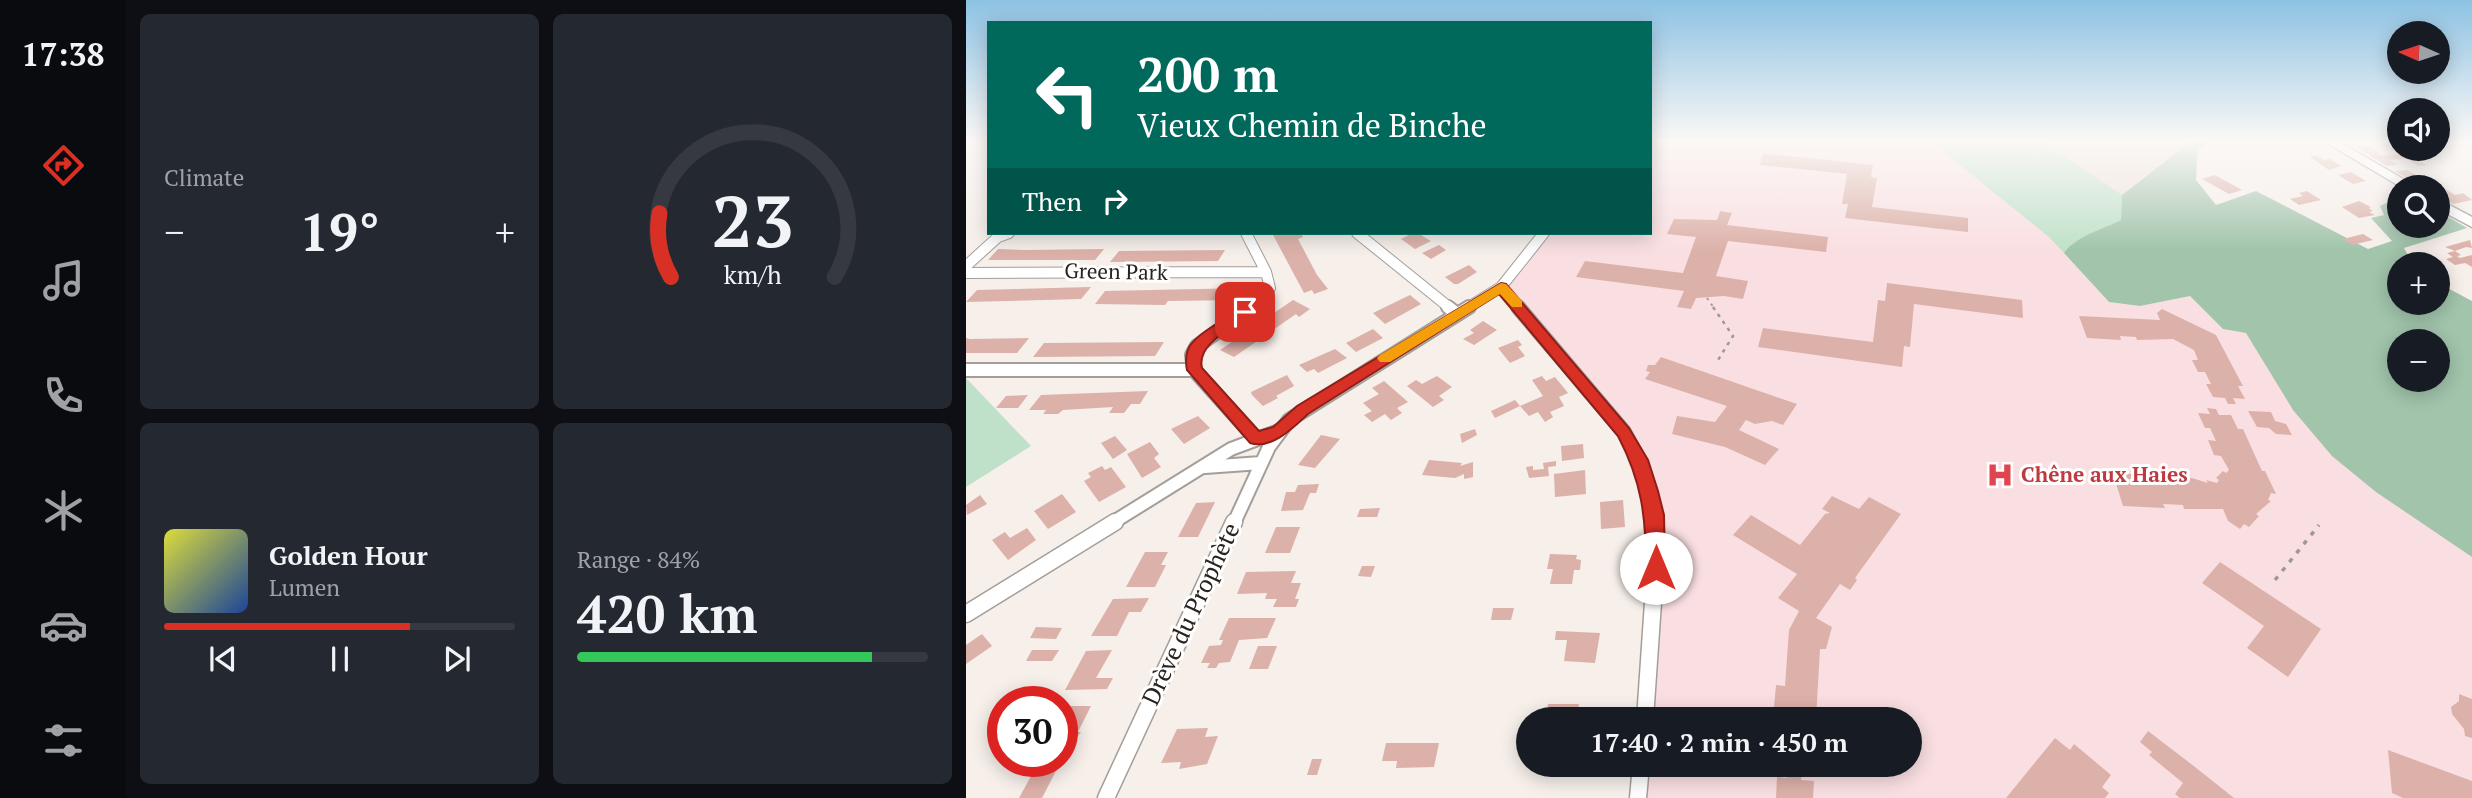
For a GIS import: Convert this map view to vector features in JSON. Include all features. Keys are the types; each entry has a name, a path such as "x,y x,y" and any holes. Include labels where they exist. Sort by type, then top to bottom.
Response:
{"main road":[{"path":"2450,210 2472,223"}],"street":[{"path":"966,266 1004,235"},
{"path":"1247,235 1266,272 1269,288 1261,301 1197,346 1192,355 1194,370 1256,439"},
{"path":"1359,235 1457,314"},
{"path":"966,614 1231,449 1279,431 1302,410 1501,287 1542,235"},
{"name":"Green Park","path":"966,273 1089,270 1102,274 1266,272"},
{"path":"1501,287 1624,432 1639,460 1655,515 1657,544 1646,707"},
{"path":"966,370 1194,370"},
{"name":"Drève du Prophète","path":"1106,798 1261,463 1279,431"},
{"path":"1198,469 1215,465 1261,463"},
{"path":"1639,798 1640,777"}],"path":[{"path":"1707,298 1733,336 1718,360"},
{"path":"2275,580 2319,525"}],"shaded area":[{"name":"Chêne aux Haies","path":"1652,177 1975,177 2049,237 2109,302 2140,306 2190,296 2223,329 2246,333 2439,533 2472,557 2472,798 1638,798 1640,777 1922,777 1922,707 1646,707 1657,544 1639,460 1501,287 1542,235 1652,235"},
{"path":"1975,177 2145,177 2122,195 2064,253 2049,237"}],"green space":[{"path":"1975,177 2096,177 2122,195 2121,220 2083,237 2064,253 2049,237"},
{"path":"2145,177 2196,177 2216,205 2256,191 2368,249 2392,241 2389,238 2436,238 2404,248 2406,252 2387,252 2387,315 2450,315 2450,289 2472,301 2472,557 2376,492 2332,456 2293,410 2246,333 2223,329 2190,296 2140,306 2109,302 2064,253 2083,237 2121,220 2122,195"},
{"path":"2387,202 2387,236 2371,218 2384,215 2380,206"},
{"path":"2450,218 2467,228 2450,233"},
{"path":"966,378 1031,446 966,487"}],"building":[{"path":"1846,177 1877,178 1872,207 1968,218 1968,232 1845,218 1848,204 1842,204"},
{"path":"2219,177 2242,190 2229,194 2202,179"},
{"path":"2342,177 2360,177 2366,181 2353,184"},
{"path":"2307,191 2321,200 2299,205 2290,199 2303,196 2299,193"},
{"path":"2450,192 2455,195 2463,193 2472,200 2450,202"},
{"path":"2359,201 2371,207 2369,208 2373,211 2369,212 2375,215 2359,218 2342,207"},
{"path":"1720,211 1732,213 1727,225 1828,237 1826,252 1728,241 1716,276 1748,281 1743,299 1724,296 1696,298 1691,309 1677,307 1684,291 1576,277 1585,261 1683,273 1696,237 1667,234 1674,219 1717,220"},
{"path":"2363,234 2373,240 2352,245 2343,239"},
{"path":"1273,235 1302,235 1303,237 1298,239 1317,275 1328,289 1314,294 1312,290 1304,293"},
{"path":"1409,235 1421,235 1431,241 1415,249 1401,239"},
{"path":"2470,240 2472,248 2455,251 2445,247"},
{"path":"1439,245 1446,250 1431,259 1422,253"},
{"path":"998,249 1104,249 1095,260 988,260"},
{"path":"1225,250 1218,261 1110,262 1119,251"},
{"path":"2455,251 2461,255 2457,256 2460,258 2472,255 2472,267 2465,263 2455,265 2450,262 2453,257 2450,252"},
{"path":"1469,265 1477,272 1458,284 1445,277"},
{"path":"1887,283 2022,300 2023,318 1914,304 1910,347 1904,346 1902,367 1758,347 1763,328 1873,342 1878,300 1885,301"},
{"path":"1091,287 1081,299 966,302 977,290"},
{"path":"1246,288 1239,300 1168,301 1165,305 1095,304 1105,291"},
{"path":"1410,295 1421,304 1385,324 1373,313"},
{"path":"1293,300 1310,309 1299,317 1296,314 1234,357 1220,350"},
{"path":"2162,309 2216,335 2243,386 2238,386 2245,399 2233,398 2236,404 2228,404 2225,398 2213,397 2206,384 2211,384 2205,372 2198,372 2192,360 2198,360 2194,350 2173,339 2137,340 2136,337 2120,336 2121,340 2087,338 2079,316 2160,320 2157,313"},
{"path":"1483,321 1497,330 1474,345 1463,339 1474,333 1470,330"},
{"path":"1373,329 1383,338 1356,352 1346,343"},
{"path":"966,338 1029,338 1017,353 966,353"},
{"path":"1518,340 1522,345 1518,347 1525,356 1510,363 1498,348"},
{"path":"1164,342 1155,356 1033,357 1044,343"},
{"path":"1335,349 1347,358 1318,373 1314,369 1307,372 1299,365"},
{"path":"1661,357 1797,404 1783,425 1772,421 1755,424 1746,420 1739,430 1779,449 1765,465 1725,447 1672,434 1677,416 1715,422 1727,406 1645,379 1650,372 1646,371 1648,365 1655,365"},
{"path":"1287,375 1294,386 1276,396 1278,398 1263,406 1252,395 1251,392"},
{"path":"1437,376 1452,387 1439,396 1444,400 1433,407 1407,386 1416,380 1422,384"},
{"path":"1542,376 1546,381 1555,377 1568,393 1559,397 1564,406 1550,412 1553,417 1545,422 1538,412 1529,416 1520,406 1543,396 1532,380"},
{"path":"1384,381 1408,402 1397,408 1402,413 1391,420 1385,414 1372,422 1364,415 1372,411 1363,403 1379,394 1372,388"},
{"path":"1148,391 1140,404 1131,404 1124,413 1109,413 1113,407 1063,410 1058,414 1043,414 1046,410 1029,410 1041,395"},
{"path":"1028,395 1018,408 996,408 1006,396"},
{"path":"1515,400 1520,406 1495,418 1491,411"},
{"path":"2207,408 2216,409 2219,415 2231,415 2238,429 2243,429 2262,471 2265,471 2276,494 2271,493 2268,500 2271,501 2256,514 2259,516 2249,527 2244,524 2240,529 2228,521 2223,509 2184,509 2183,505 2163,504 2165,508 2123,506 2113,474 2152,474 2154,480 2173,481 2171,477 2192,478 2217,483 2219,480 2216,478 2223,471 2226,473 2229,470 2221,456 2214,455 2208,440 2216,441 2210,428 2205,428 2198,413 2210,414"},
{"path":"2248,411 2271,412 2275,421 2286,424 2292,435 2276,434 2269,428 2257,427"},
{"path":"1198,416 1210,428 1184,444 1171,429"},
{"path":"1475,429 1477,435 1462,443 1460,434"},
{"path":"1321,435 1340,439 1315,468 1298,465"},
{"path":"1115,436 1127,450 1113,459 1101,443"},
{"path":"1150,442 1159,454 1154,458 1161,467 1142,478 1127,454"},
{"path":"1583,444 1584,458 1562,461 1561,446"},
{"path":"1429,460 1462,463 1460,466 1473,462 1473,477 1464,479 1464,474 1455,478 1422,475"},
{"path":"1556,461 1556,466 1548,467 1549,476 1529,478 1526,467 1533,466 1533,470 1544,469 1543,463"},
{"path":"1102,466 1105,470 1111,467 1126,487 1099,502 1084,481 1091,477 1088,473"},
{"path":"1585,470 1586,494 1555,497 1554,474"},
{"path":"1319,484 1316,493 1310,493 1303,510 1281,511 1286,492 1295,492 1298,485"},
{"path":"1062,494 1076,512 1048,529 1034,511"},
{"path":"980,495 987,504 967,515 966,505"},
{"path":"1832,496 1859,509 1869,497 1901,514 1855,578 1857,580 1850,590 1840,584 1816,618 1832,627 1826,649 1820,649 1817,707 1774,707 1776,685 1785,686 1789,630 1799,611 1778,598 1797,574 1733,535 1751,515 1800,545 1825,514 1830,513 1822,509"},
{"path":"1623,500 1625,527 1601,529 1600,502"},
{"path":"1215,502 1198,537 1178,537 1196,503"},
{"path":"1380,508 1377,517 1357,517 1360,509"},
{"path":"1276,527 1300,527 1290,553 1265,553"},
{"path":"1027,528 1036,540 1008,560 992,540 1005,532 1010,538"},
{"path":"1145,552 1168,552 1161,565 1166,565 1155,587 1126,587"},
{"path":"1550,554 1577,555 1576,559 1581,560 1580,570 1574,570 1572,584 1550,584 1553,569 1547,569"},
{"path":"2220,562 2321,629 2288,677 2247,648 2264,626 2202,583"},
{"path":"1362,566 1375,566 1371,577 1358,576"},
{"path":"1296,571 1291,583 1301,583 1295,599 1299,599 1296,607 1273,607 1277,599 1265,599 1267,593 1237,594 1246,572"},
{"path":"1149,598 1141,612 1129,612 1117,636 1091,636 1113,599"},
{"path":"1493,608 1514,608 1511,620 1491,620"},
{"path":"1229,618 1276,618 1267,638 1239,640 1230,662 1219,663 1216,668 1207,668 1210,663 1201,663 1209,646 1221,645 1223,640 1219,640"},
{"path":"1036,627 1062,628 1056,639 1030,638"},
{"path":"1556,631 1600,633 1595,663 1564,661 1567,640 1555,640"},
{"path":"982,634 992,646 966,664 966,645"},
{"path":"1258,646 1277,646 1268,669 1249,669"},
{"path":"1032,650 1059,650 1052,661 1026,661"},
{"path":"1112,650 1096,678 1113,678 1107,689 1078,690 1078,686 1067,686 1086,651"},
{"path":"2459,694 2472,699 2472,738 2465,736 2464,729 2452,714 2451,707 2459,701"},
{"path":"1548,704 1579,704 1579,707 1548,707"},
{"path":"1078,706 1091,706 1078,732"},
{"path":"1208,728 1205,737 1218,736 1207,764 1179,769 1181,762 1161,763 1177,729"},
{"path":"2148,731 2234,798 2180,798 2175,794 2183,783 2149,755 2152,752 2140,742"},
{"path":"2055,738 2070,750 2074,744 2111,775 2102,787 2109,793 2105,798 2006,798"},
{"path":"1386,743 1439,743 1434,767 1396,768 1397,761 1382,761"},
{"path":"2388,750 2472,781 2472,798 2403,798 2392,793"},
{"path":"1312,759 1322,759 1317,775 1307,775"},
{"path":"1031,777 1053,777 1042,798 1019,798"},
{"path":"1777,777 1801,777 1801,780 1814,781 1813,798 1776,798"}],"slow traffic":[{"path":"1385,358 1501,287 1517,304"}],"place":[{"name":"Chêne aux Haies","path":"2000,475"}],"route":[{"path":"1245,312 1197,346 1192,362 1194,370 1256,439 1279,431 1302,410 1501,287 1624,432 1639,460 1655,515 1656,568"}]}
